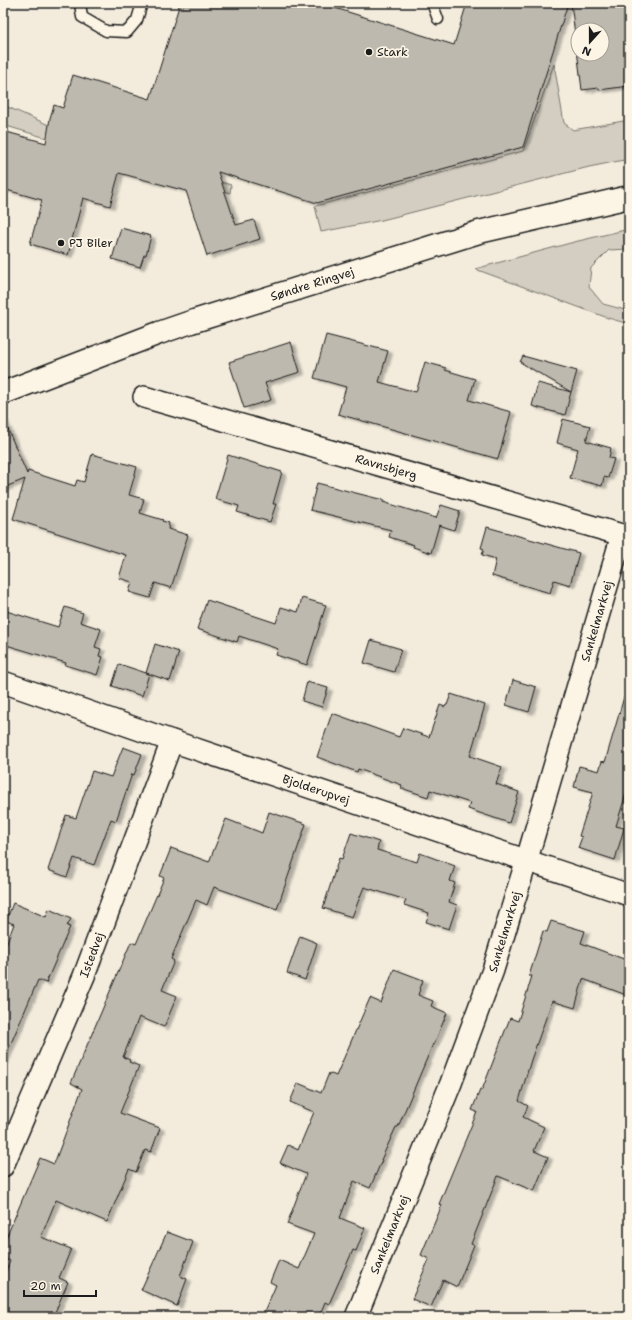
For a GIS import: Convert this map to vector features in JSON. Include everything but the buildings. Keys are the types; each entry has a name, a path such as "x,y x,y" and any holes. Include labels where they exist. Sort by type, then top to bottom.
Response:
{"main road":[{"name":"Søndre Ringvej","path":"3,393 191,322 479,232 629,197"}],"street":[{"name":"Ravnsbjerg","path":"144,397 625,536"},
{"name":"Sankelmarkvej","path":"356,1317 451,1083 493,970 625,536"},
{"name":"Bjolderupvej","path":"3,682 172,741 527,859 629,895"},
{"name":"Istedvej","path":"3,1166 84,976 172,741"}],"lane":[{"path":"80,3 82,17 106,31 127,32 137,20 142,3"},
{"path":"432,3 438,19"}],"shaded area":[{"path":"554,64 564,123 573,130 629,120 629,159 589,167 382,220 321,232 315,206 523,151"},
{"path":"3,105 65,132 139,157 231,185 230,193 3,125"},
{"path":"629,229 629,249 609,250 591,268 589,287 603,304 629,311 629,324 608,318 475,269 574,242"}],"place":[{"name":"Stark","path":"369,52"},
{"name":"PJ Biler","path":"61,243"}]}
